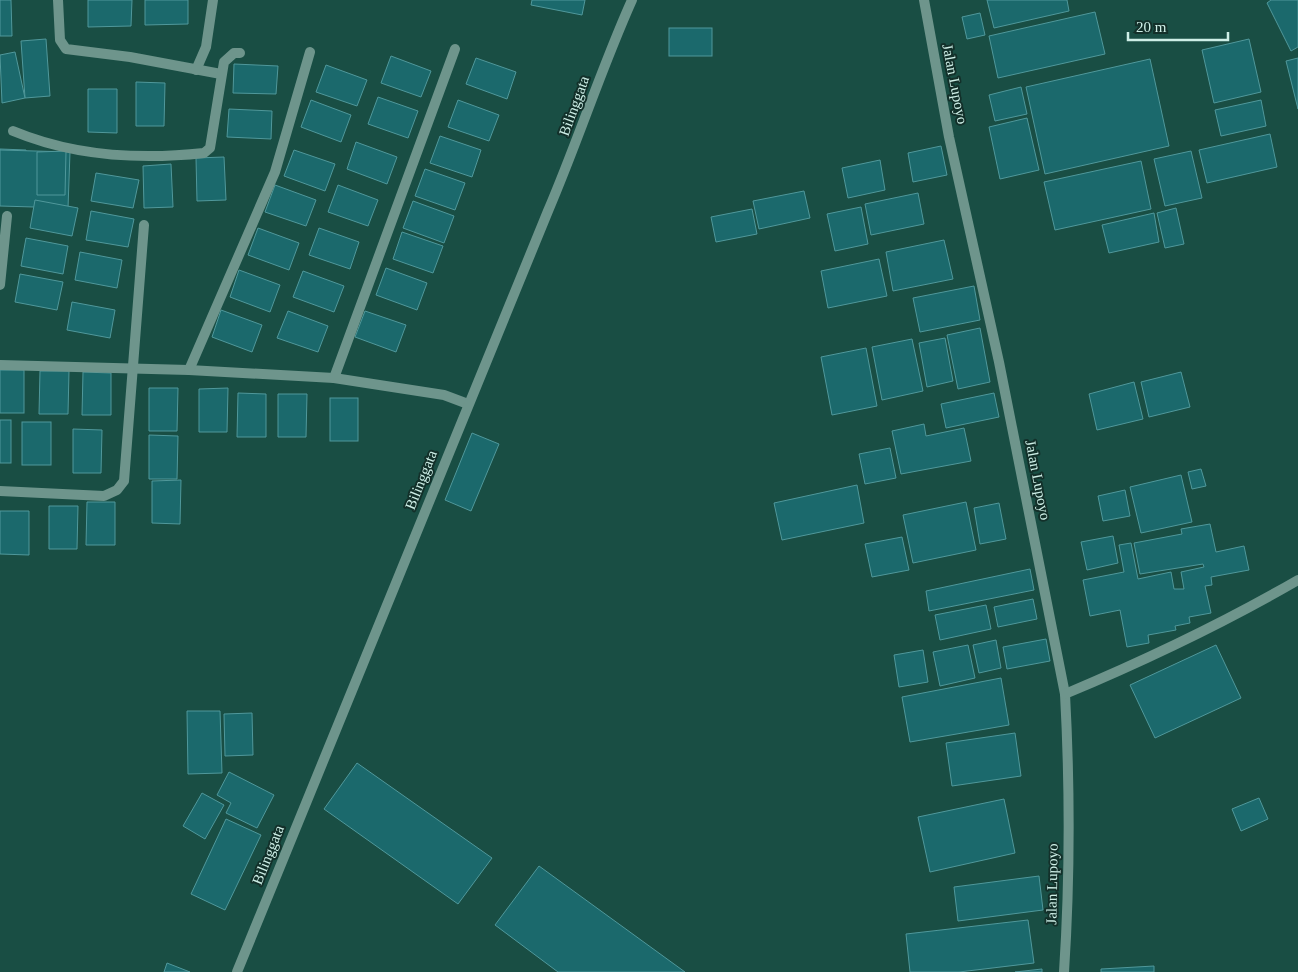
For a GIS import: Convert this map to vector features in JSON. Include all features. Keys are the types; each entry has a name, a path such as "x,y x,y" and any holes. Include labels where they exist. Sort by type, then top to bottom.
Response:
{"street":[{"path":"58,0 60,40 66,49 130,57 221,74"},
{"path":"196,70 206,47 213,0"},
{"name":"Bilinggata","path":"237,972 464,403 579,138 608,55 632,0"},
{"name":"Jalan Lupoyo","path":"924,0 949,137 999,362 1065,694 1068,735 1068,846 1064,972"},
{"path":"334,378 455,49"},
{"path":"189,370 275,172 310,52"},
{"path":"13,131 34,140 87,152 144,157 204,153 210,148 221,74 228,56 240,53"},
{"path":"0,285 7,216"},
{"path":"0,491 104,496 117,490 124,481 144,225"},
{"path":"0,364 189,370 334,378 444,395 464,403"},
{"path":"1065,694 1158,655 1241,613 1298,580"}],"building":[{"path":"0,0 11,0 12,36 0,36"},
{"path":"88,0 132,0 131,26 88,27"},
{"path":"145,0 188,0 188,24 145,25"},
{"path":"532,0 585,0 582,15 531,5"},
{"path":"987,0 1067,0 1069,11 994,28"},
{"path":"1271,0 1298,0 1298,47 1291,51 1267,3"},
{"path":"1095,12 1105,54 998,78 989,36"},
{"path":"980,13 985,35 967,39 962,17"},
{"path":"669,28 712,28 712,56 669,56"},
{"path":"46,39 50,96 25,98 21,41"},
{"path":"1249,39 1261,92 1214,103 1202,50"},
{"path":"15,52 25,98 2,103 0,55"},
{"path":"391,56 431,71 421,97 381,83"},
{"path":"476,58 516,72 507,99 466,84"},
{"path":"1298,58 1298,109 1286,61"},
{"path":"1150,59 1169,146 1045,174 1026,87"},
{"path":"234,64 278,66 276,94 233,93"},
{"path":"326,65 367,80 357,106 316,92"},
{"path":"136,82 165,83 164,126 136,126"},
{"path":"1021,87 1027,114 995,121 989,95"},
{"path":"88,89 117,89 117,133 88,132"},
{"path":"378,97 418,111 408,138 368,124"},
{"path":"311,100 351,115 341,142 301,127"},
{"path":"458,100 499,115 489,141 448,127"},
{"path":"1261,100 1266,126 1221,136 1215,110"},
{"path":"229,109 272,111 271,139 227,137"},
{"path":"1027,118 1039,170 1000,179 989,127"},
{"path":"1270,134 1277,167 1207,183 1199,150"},
{"path":"440,136 481,150 472,177 430,163"},
{"path":"356,142 397,157 387,184 347,169"},
{"path":"941,146 947,175 913,182 908,153"},
{"path":"0,149 26,150 26,193 0,193"},
{"path":"0,150 70,152 68,208 0,206"},
{"path":"294,150 335,164 325,191 284,176"},
{"path":"66,151 65,195 37,195 37,152"},
{"path":"1191,151 1202,198 1165,206 1154,159"},
{"path":"224,157 226,200 197,201 196,158"},
{"path":"880,160 885,190 848,198 842,168"},
{"path":"1141,161 1151,209 1055,230 1044,182"},
{"path":"171,164 173,207 144,208 143,166"},
{"path":"425,169 465,183 455,210 415,196"},
{"path":"96,173 139,180 133,208 91,201"},
{"path":"275,185 316,200 306,226 265,212"},
{"path":"338,185 378,200 368,226 328,212"},
{"path":"804,191 810,218 759,229 753,201"},
{"path":"918,193 924,224 871,235 865,204"},
{"path":"35,200 78,208 72,236 30,228"},
{"path":"413,201 454,216 444,243 403,228"},
{"path":"861,207 868,244 835,251 827,214"},
{"path":"1176,208 1184,244 1165,248 1157,213"},
{"path":"752,209 757,234 716,242 711,217"},
{"path":"91,211 134,219 128,247 86,240"},
{"path":"1154,213 1159,242 1109,253 1102,225"},
{"path":"258,228 299,243 289,270 248,255"},
{"path":"319,228 359,242 350,269 309,255"},
{"path":"402,232 443,246 433,273 393,259"},
{"path":"26,238 68,246 63,274 21,266"},
{"path":"944,240 953,279 893,291 886,252"},
{"path":"80,252 122,260 117,288 75,280"},
{"path":"879,259 887,296 828,308 821,271"},
{"path":"386,268 427,283 417,310 376,295"},
{"path":"239,270 280,285 270,312 230,297"},
{"path":"303,271 344,286 334,312 293,297"},
{"path":"20,274 63,282 57,310 15,302"},
{"path":"974,286 980,320 920,332 913,298"},
{"path":"72,302 115,310 110,338 67,330"},
{"path":"221,310 262,325 252,352 212,337"},
{"path":"288,311 328,326 318,352 277,338"},
{"path":"365,311 406,325 396,352 355,337"},
{"path":"980,328 990,382 958,389 947,335"},
{"path":"945,338 953,381 927,387 919,343"},
{"path":"912,339 923,391 882,400 872,347"},
{"path":"866,348 877,406 832,415 821,357"},
{"path":"0,370 24,370 24,413 0,413"},
{"path":"40,371 69,371 68,414 39,414"},
{"path":"83,372 111,373 111,415 82,415"},
{"path":"1181,372 1190,407 1149,417 1141,382"},
{"path":"1134,382 1143,419 1097,430 1089,394"},
{"path":"149,388 178,388 177,431 149,431"},
{"path":"228,388 227,432 199,432 199,389"},
{"path":"238,393 266,394 266,437 237,437"},
{"path":"994,393 999,417 946,428 941,404"},
{"path":"278,394 307,394 306,437 278,437"},
{"path":"330,398 358,398 358,441 330,441"},
{"path":"0,420 11,420 11,463 0,463"},
{"path":"22,422 51,422 51,465 22,465"},
{"path":"924,424 926,436 964,428 971,461 901,474 892,431"},
{"path":"73,429 102,430 101,473 73,473"},
{"path":"472,433 499,444 471,511 445,500"},
{"path":"149,435 178,436 177,479 149,479"},
{"path":"890,448 896,478 865,484 859,454"},
{"path":"1201,469 1206,486 1192,489 1188,472"},
{"path":"1181,475 1192,522 1141,533 1130,487"},
{"path":"181,480 180,524 152,523 152,481"},
{"path":"857,485 864,523 782,540 774,503"},
{"path":"1125,490 1130,516 1103,521 1098,496"},
{"path":"87,502 115,502 115,545 86,545"},
{"path":"966,502 976,550 913,563 903,515"},
{"path":"999,503 1006,539 980,544 974,508"},
{"path":"49,506 78,506 77,549 49,549"},
{"path":"0,511 29,511 29,555 0,554"},
{"path":"1210,524 1216,552 1244,546 1249,570 1211,577 1212,585 1205,586 1211,613 1189,617 1190,623 1175,626 1176,630 1148,635 1149,643 1127,647 1120,610 1090,616 1083,580 1124,572 1119,545 1131,543 1138,579 1171,572 1174,589 1184,589 1181,572 1204,567 1203,564 1140,574 1134,543 1182,534 1181,529"},
{"path":"1113,536 1118,563 1087,570 1081,542"},
{"path":"902,537 909,570 872,577 865,544"},
{"path":"1030,569 1034,590 929,611 926,591"},
{"path":"1033,599 1037,619 998,627 994,607"},
{"path":"986,605 991,629 940,640 935,615"},
{"path":"1046,639 1050,661 1007,669 1003,647"},
{"path":"996,640 1001,668 979,673 973,645"},
{"path":"968,645 975,678 940,686 933,652"},
{"path":"1216,645 1241,698 1155,738 1130,685"},
{"path":"923,650 928,682 899,687 894,655"},
{"path":"1001,678 1009,725 910,742 902,697"},
{"path":"187,711 220,711 222,773 188,774"},
{"path":"252,713 253,755 225,756 224,714"},
{"path":"1015,733 1021,776 952,786 946,743"},
{"path":"357,763 492,858 458,904 324,809"},
{"path":"229,772 274,795 257,828 226,813 231,803 217,795"},
{"path":"202,793 224,805 205,839 183,826"},
{"path":"1259,798 1268,819 1241,831 1232,809"},
{"path":"1004,799 1015,853 930,872 918,817"},
{"path":"226,819 261,835 225,910 191,894"},
{"path":"539,866 685,972 558,972 495,925"},
{"path":"1039,876 1043,910 958,921 954,887"},
{"path":"1028,920 1034,963 959,972 910,972 906,934"},
{"path":"167,963 190,972 164,972"},
{"path":"1154,966 1154,972 1101,972 1101,969"},
{"path":"1042,969 1042,972 1015,972"}]}
